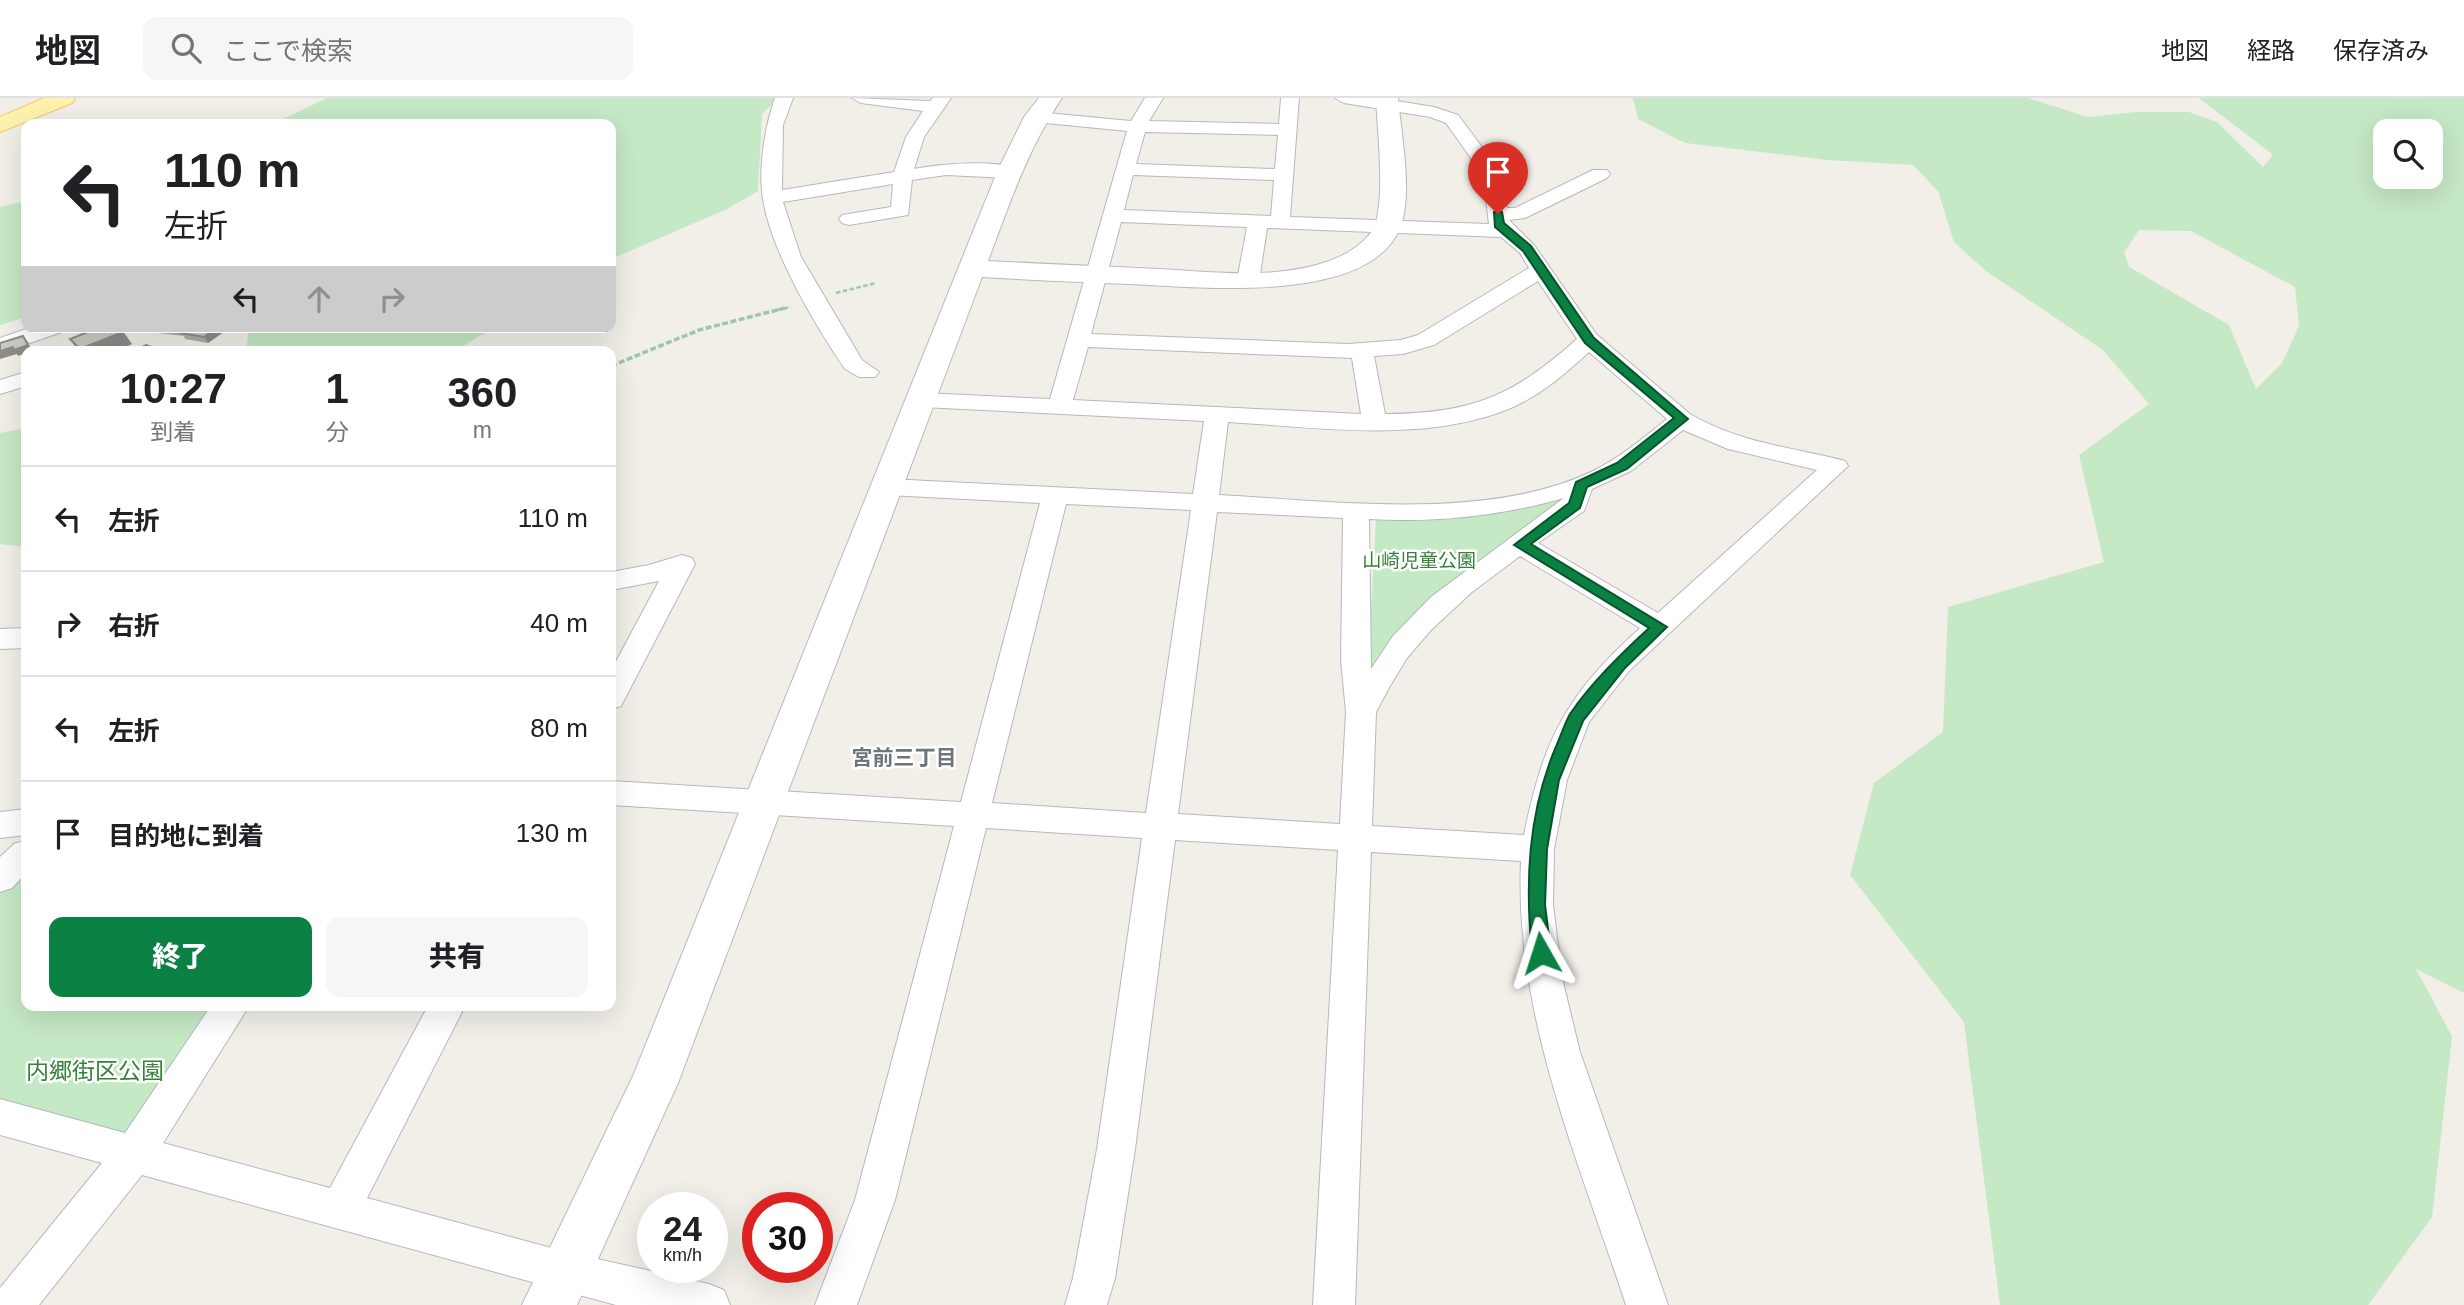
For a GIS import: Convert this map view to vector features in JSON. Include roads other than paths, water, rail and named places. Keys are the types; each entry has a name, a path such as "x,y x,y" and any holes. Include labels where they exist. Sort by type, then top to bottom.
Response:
{"main road":[{"path":"0,125 64,98"}],"street":[{"path":"784,98 774,125 772,198 791,257 853,364 867,372"},
{"path":"849,219 901,211 901,177 915,141 939,102 861,98"},
{"path":"1060,407 1138,126 1154,98"},
{"path":"1280,223 1290,98"},
{"path":"1344,98 1387,101 1452,119 1493,174 1502,222 1527,248 1590,340 1682,419 1697,429 1729,441 1836,466 1619,664 1576,718 1551,780 1538,849 1536,905 1544,978 1562,1052 1647,1305"},
{"path":"974,269 1248,281 1290,278 1342,265 1373,247 1387,226 1391,208 1387,101"},
{"path":"557,1289 654,1083 923,400 1009,172 1044,107 1138,126 1287,130"},
{"path":"772,198 946,169 1009,172"},
{"path":"1126,169 1283,175"},
{"path":"1113,216 1387,226 1502,222 1600,174"},
{"path":"1248,281 1258,222"},
{"path":"1079,340 1362,350 1403,347 1426,340 1541,270"},
{"path":"0,346 37,333"},
{"path":"923,400 1409,421 1495,406 1546,377 1590,340"},
{"path":"1362,350 1374,421"},
{"path":"0,387 21,381"},
{"path":"1086,1305 1116,1149 1217,414"},
{"path":"888,487 1356,510 1455,511 1580,485 1622,466 1682,419"},
{"path":"1361,712 1402,645 1418,626 1475,577 1576,505 1580,485"},
{"path":"836,1305 875,1200 1055,495"},
{"path":"1334,1305 1361,712 1355,660 1356,510"},
{"path":"1521,545 1660,627"},
{"path":"616,580 652,574 682,564 616,689"},
{"path":"0,639 21,638"},
{"path":"616,793 1538,849"},
{"path":"0,825 21,823"},
{"path":"0,878 21,858"},
{"path":"13,1305 133,1155 228,1011"},
{"path":"339,1211 444,1011"},
{"path":"0,1117 339,1211 557,1289 709,1305"}],"district":[{"name":"宮前三丁目","path":"904,758"}],"park label":[{"name":"山崎児童公園","path":"1419,560"},
{"name":"内郷街区公園","path":"95,1071"}]}
